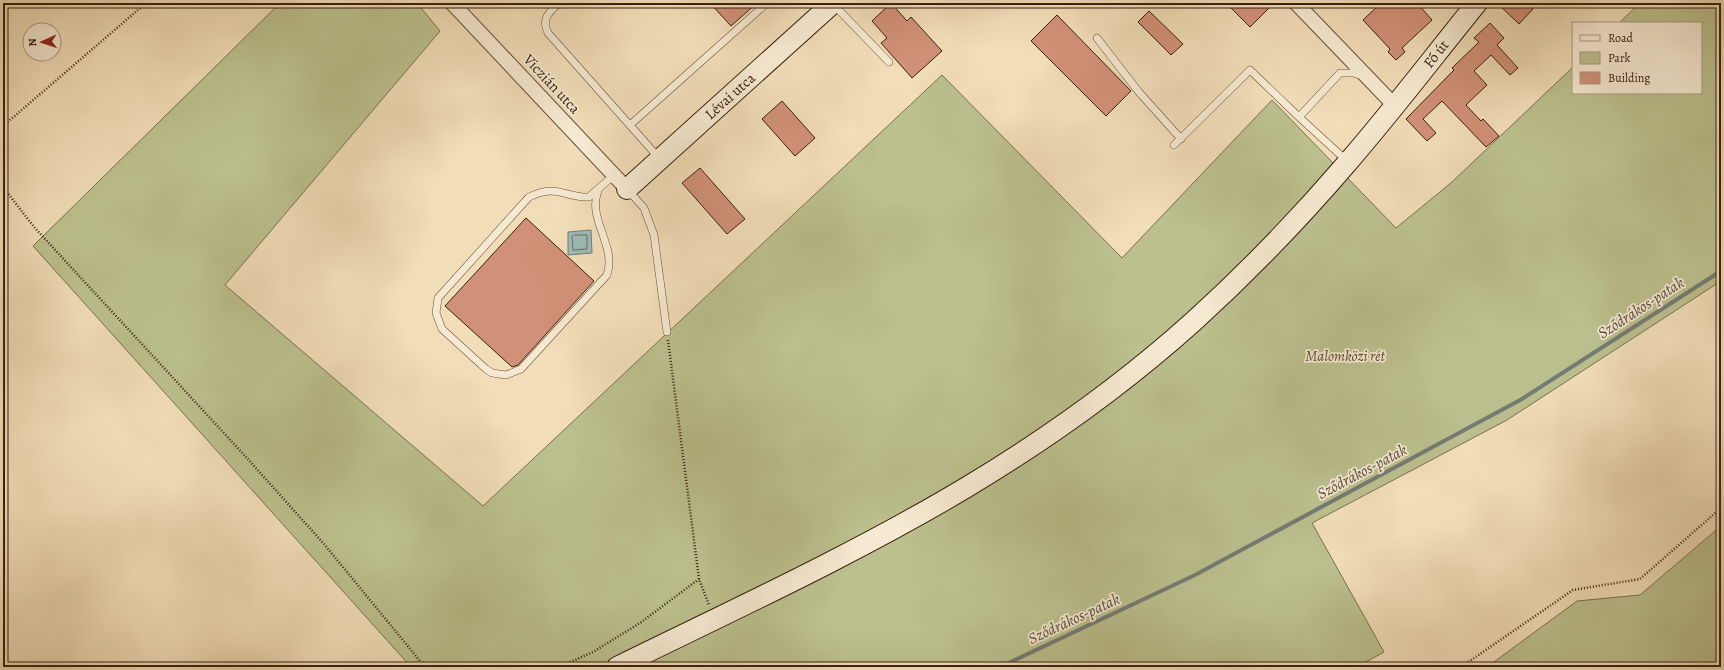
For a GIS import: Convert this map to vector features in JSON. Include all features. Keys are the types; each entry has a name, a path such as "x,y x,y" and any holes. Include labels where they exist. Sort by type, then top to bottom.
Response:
{"main road":[{"name":"Lévai utca","path":"620,182 660,159 833,3"},
{"name":"Fő út","path":"617,667 819,567 958,492 1005,464 1064,424 1120,383 1194,321 1265,254 1348,162 1478,3"}],"street":[{"name":"Viczián utca","path":"452,3 620,182"},
{"path":"1296,3 1395,106"}],"lane":[{"path":"559,3 546,16 545,27 548,33 660,159"},
{"path":"630,125 766,3"},
{"path":"833,3 889,62"},
{"path":"1097,38 1138,91 1181,139"},
{"path":"1174,145 1250,70 1348,162"},
{"path":"1299,117 1340,73 1353,73 1368,77"},
{"path":"598,191 594,201 595,209 610,257 610,266 607,274 521,369 506,375 492,373 442,329 436,313 438,298 529,197 539,192 550,190 583,197 590,197 598,191 620,182 644,208 654,236 667,332"}],"path":[{"path":"3,126 146,3"},
{"path":"3,186 34,227 324,544 425,667"},
{"path":"667,332 699,579 715,619"},
{"path":"1461,667 1573,590 1640,579 1721,508"},
{"path":"559,667 593,652 633,627 699,579"}],"green space":[{"name":"Malomközi rét","path":"280,3 417,3 440,31 225,285 483,506 942,75 1122,258 1272,100 1396,228 1452,182 1572,68 1572,94 1702,94 1702,22 1620,22 1640,3 1721,3 1721,281 1507,420 1312,523 1384,652 1357,667 411,667 33,246"},
{"path":"1721,526 1721,667 1487,667 1577,601 1640,595"}],"water":[{"path":"591,230 592,253 568,255 568,232"}],"building":[{"path":"710,3 757,3 731,26"},
{"path":"891,3 907,21 911,17 942,51 912,78 881,43 887,38 872,21"},
{"path":"1226,3 1274,3 1250,27"},
{"path":"1381,3 1417,3 1432,20 1402,48 1405,52 1396,60 1388,52 1390,49 1363,20"},
{"path":"1497,3 1526,3 1533,9 1519,24"},
{"path":"1149,11 1183,44 1171,55 1138,22"},
{"path":"1057,15 1131,91 1106,116 1031,41"},
{"path":"1490,23 1504,38 1497,45 1518,68 1510,75 1491,55 1474,71 1487,85 1466,105 1481,121 1483,119 1499,136 1486,147 1442,101 1423,119 1436,133 1427,141 1406,119 1454,70 1452,68 1479,42 1474,38"},
{"path":"782,101 815,138 795,156 762,119"},
{"path":"700,168 745,219 727,234 682,183"},
{"path":"526,218 594,281 518,365 512,367 445,306"}],"waterway":[{"name":"Sződrákos-patak","path":"1000,667 1195,575 1522,399 1721,271"}]}
